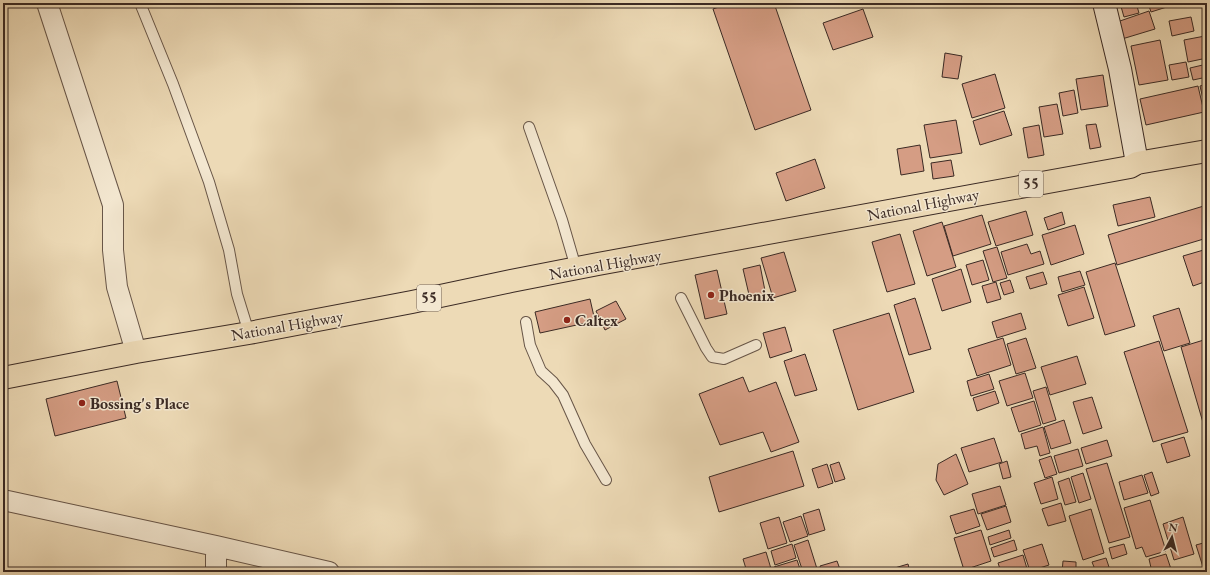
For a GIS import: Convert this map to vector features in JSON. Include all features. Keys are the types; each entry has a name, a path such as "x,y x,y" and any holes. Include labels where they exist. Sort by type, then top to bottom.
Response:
{"highway":[{"name":"National Highway","path":"3,378 136,352 249,333 412,302 576,268 1130,167 1137,163 1207,151"}],"street":[{"path":"47,3 113,205 113,250 117,287 136,352"},
{"path":"1104,3 1120,69 1137,163"},
{"path":"3,500 329,572"},
{"path":"216,546 216,572"}],"lane":[{"path":"140,3 173,84 209,182 229,250 237,294 249,333"},
{"path":"529,127 562,220 576,268"},
{"path":"681,298 712,357 724,359 756,346"},
{"path":"526,322 530,345 541,371 553,382 563,395 585,444 606,480"}],"building":[{"path":"730,3 774,3 811,110 755,130 713,9"},
{"path":"1120,3 1136,3 1139,13 1124,17"},
{"path":"1148,3 1172,3 1173,5 1151,12"},
{"path":"863,9 873,37 833,50 823,23"},
{"path":"1149,11 1155,29 1122,39 1117,22"},
{"path":"1191,17 1194,31 1172,36 1169,21"},
{"path":"1205,36 1207,58 1188,62 1184,40"},
{"path":"1160,40 1168,80 1139,85 1131,46"},
{"path":"945,53 962,56 958,79 942,77"},
{"path":"1186,62 1189,77 1172,80 1169,65"},
{"path":"1207,64 1207,77 1193,80 1190,68"},
{"path":"995,74 1005,108 972,118 962,84"},
{"path":"1103,75 1108,106 1081,110 1076,79"},
{"path":"1207,84 1207,116 1200,86"},
{"path":"1198,86 1204,112 1146,125 1140,99"},
{"path":"1074,90 1078,113 1063,116 1059,93"},
{"path":"1057,104 1063,134 1044,137 1039,107"},
{"path":"1004,111 1012,135 980,145 973,121"},
{"path":"956,120 962,153 930,158 924,125"},
{"path":"1096,124 1101,147 1090,149 1086,125"},
{"path":"1039,125 1044,155 1028,158 1023,128"},
{"path":"920,145 924,171 901,175 897,149"},
{"path":"815,159 825,188 786,201 776,173"},
{"path":"951,160 954,176 933,179 931,163"},
{"path":"1150,197 1155,217 1118,226 1113,205"},
{"path":"1207,205 1207,238 1117,265 1108,235"},
{"path":"1026,211 1033,235 996,246 988,222"},
{"path":"1062,212 1065,224 1048,230 1044,218"},
{"path":"982,215 991,244 953,256 944,226"},
{"path":"942,222 956,267 927,276 913,231"},
{"path":"1075,225 1084,254 1051,265 1042,235"},
{"path":"900,234 915,284 887,292 872,242"},
{"path":"1027,244 1031,254 1040,251 1044,264 1008,275 1001,252"},
{"path":"997,247 1007,278 993,282 983,251"},
{"path":"1207,249 1207,281 1193,286 1183,256"},
{"path":"784,252 796,291 773,298 761,258"},
{"path":"983,260 989,280 972,285 966,265"},
{"path":"1115,263 1135,326 1105,335 1086,272"},
{"path":"760,265 766,296 750,299 743,269"},
{"path":"961,269 971,302 942,311 932,279"},
{"path":"717,270 727,314 705,319 695,275"},
{"path":"1080,271 1085,285 1062,292 1058,277"},
{"path":"1043,272 1047,284 1030,289 1026,277"},
{"path":"1010,280 1014,292 1004,295 1000,283"},
{"path":"996,282 1001,299 987,303 982,286"},
{"path":"1084,287 1094,318 1068,326 1058,295"},
{"path":"915,298 931,349 909,355 894,305"},
{"path":"590,299 595,321 540,333 535,312"},
{"path":"616,301 626,319 605,330 596,311"},
{"path":"1179,308 1190,343 1164,351 1153,316"},
{"path":"889,313 914,392 858,410 833,330"},
{"path":"1021,313 1026,329 997,338 992,322"},
{"path":"785,327 792,351 770,358 763,333"},
{"path":"1003,338 1011,365 977,376 968,349"},
{"path":"1026,338 1036,368 1016,374 1007,344"},
{"path":"1207,339 1207,425 1204,426 1181,347"},
{"path":"1159,341 1188,432 1153,442 1124,352"},
{"path":"805,354 817,390 795,396 784,361"},
{"path":"1077,356 1086,384 1050,395 1041,367"},
{"path":"1025,373 1033,398 1007,406 999,381"},
{"path":"989,374 994,389 971,396 967,381"},
{"path":"743,377 749,392 776,382 799,442 771,452 763,432 720,445 699,394"},
{"path":"117,381 126,418 55,436 46,399"},
{"path":"1046,387 1056,420 1043,424 1033,391"},
{"path":"995,391 999,403 977,411 973,398"},
{"path":"1092,397 1102,428 1083,434 1073,402"},
{"path":"1034,401 1041,425 1019,432 1011,408"},
{"path":"1064,420 1071,443 1051,449 1044,427"},
{"path":"1043,427 1050,453 1040,456 1037,446 1025,449 1021,434"},
{"path":"1184,437 1190,456 1167,463 1161,444"},
{"path":"994,438 1002,462 969,472 961,448"},
{"path":"1107,440 1112,456 1086,464 1081,448"},
{"path":"1078,449 1083,466 1059,473 1054,456"},
{"path":"793,451 804,486 719,512 709,477"},
{"path":"956,454 968,484 944,495 936,480 938,464"},
{"path":"1051,456 1057,474 1045,478 1039,460"},
{"path":"1007,461 1011,477 1003,479 999,464"},
{"path":"839,462 845,479 835,482 830,465"},
{"path":"1107,463 1130,537 1109,543 1086,469"},
{"path":"827,464 833,483 818,488 812,469"},
{"path":"1152,472 1159,493 1151,496 1144,475"},
{"path":"1083,473 1091,499 1079,503 1071,477"},
{"path":"1142,475 1148,493 1124,500 1119,482"},
{"path":"1052,477 1058,499 1041,504 1034,483"},
{"path":"1069,478 1076,502 1065,505 1058,482"},
{"path":"1000,486 1006,505 978,514 972,494"},
{"path":"1150,500 1166,551 1146,557 1142,547 1136,549 1124,508"},
{"path":"1061,503 1066,521 1048,526 1042,509"},
{"path":"1006,506 1011,522 987,530 981,514"},
{"path":"819,509 825,530 809,535 803,514"},
{"path":"974,509 980,526 956,534 950,516"},
{"path":"1091,509 1104,553 1083,560 1069,516"},
{"path":"801,516 808,536 790,542 783,522"},
{"path":"779,517 787,543 768,549 760,523"},
{"path":"1183,517 1194,554 1174,560 1163,524"},
{"path":"981,530 991,561 964,570 954,538"},
{"path":"1009,530 1011,538 990,545 988,537"},
{"path":"808,540 818,572 803,572 794,545"},
{"path":"1014,540 1017,550 994,557 991,548"},
{"path":"1207,542 1207,566 1203,567 1196,545"},
{"path":"792,544 796,558 775,565 771,551"},
{"path":"1042,544 1049,565 1030,571 1023,550"},
{"path":"1124,544 1127,554 1112,559 1109,548"},
{"path":"766,552 772,572 747,572 743,559"},
{"path":"1166,554 1172,572 1152,572 1149,559"},
{"path":"1023,555 1028,572 1001,572 998,563"},
{"path":"1106,558 1110,570 1096,572 1092,562"},
{"path":"797,560 801,572 776,572 774,567"},
{"path":"837,561 841,572 822,572 820,566"},
{"path":"1063,561 1076,562 1076,572 1062,572"},
{"path":"908,564 910,572 888,572 888,570"}],"place":[{"name":"Phoenix","path":"711,295"},
{"name":"Caltex","path":"567,320"},
{"name":"Bossing's Place","path":"82,403"}]}
